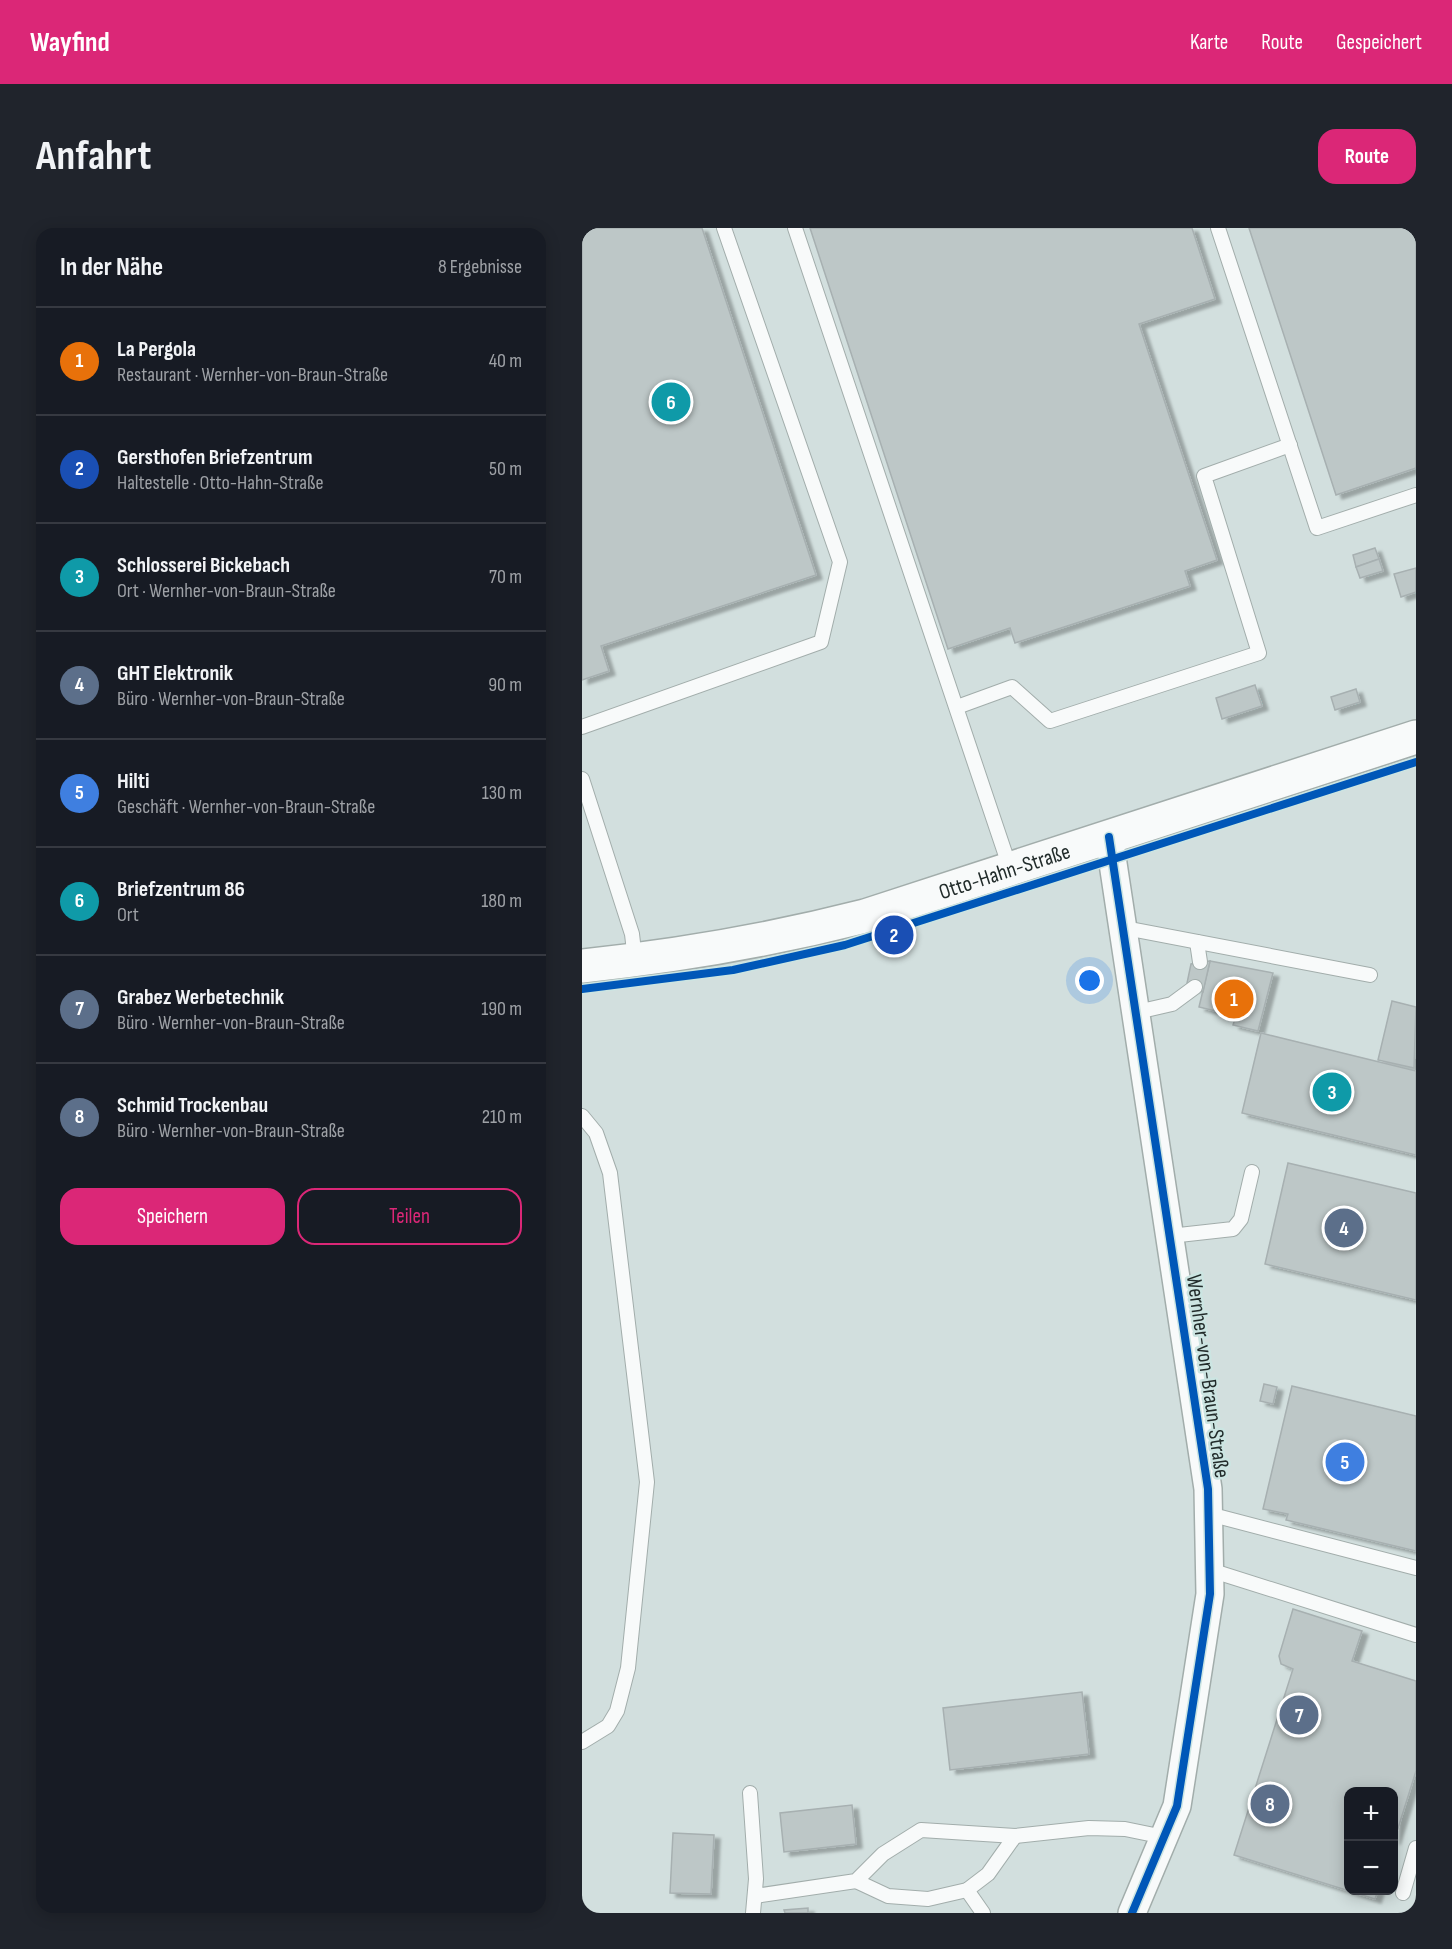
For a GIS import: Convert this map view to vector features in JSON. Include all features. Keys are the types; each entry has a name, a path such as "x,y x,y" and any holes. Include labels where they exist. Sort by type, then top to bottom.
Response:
{"street":[{"name":"Otto-Hahn-Straße","path":"582,966 697,953 799,933 907,903 1416,737"},
{"name":"Wernher-von-Braun-Straße","path":"1109,837 1125,928 1208,1489 1209,1514 1210,1594 1177,1806 1136,1912"}],"lane":[{"path":"582,727 821,642 840,562 724,228"},
{"path":"795,228 1010,868"},
{"path":"1218,228 1317,528 1416,495"},
{"path":"957,707 1012,687 1050,721 1259,653 1204,476 1290,445"},
{"path":"582,779 632,934 635,960"},
{"path":"1125,928 1370,975"},
{"path":"1197,942 1200,962"},
{"path":"1137,1012 1172,1004 1195,987"},
{"path":"582,1116 596,1133 610,1173 647,1482 628,1668 617,1711 608,1726 582,1742"},
{"path":"1170,1236 1233,1229 1241,1220 1252,1173"},
{"path":"1209,1514 1416,1569"},
{"path":"1210,1570 1416,1635"},
{"path":"750,1792 755,1896 753,1913"},
{"path":"856,1881 883,1854 921,1830 1015,1836 1107,1828 1125,1829 1164,1837"},
{"path":"755,1896 856,1881 888,1896 928,1899 967,1890 987,1874 1015,1836"},
{"path":"1403,1893 1416,1848"},
{"path":"967,1890 983,1913"}],"building":[{"path":"582,228 702,228 816,575 601,646 609,671 582,680"},
{"path":"810,228 1192,228 1215,299 1139,324 1217,560 1185,571 1190,586 1015,643 1010,628 948,649"},
{"path":"1249,228 1416,228 1416,468 1336,495"},
{"path":"1375,548 1379,559 1356,567 1353,555"},
{"path":"1379,559 1383,571 1360,578 1356,567"},
{"path":"1416,568 1416,592 1401,597 1394,574"},
{"path":"1255,685 1262,706 1222,719 1216,698"},
{"path":"1356,689 1360,702 1335,710 1331,697"},
{"path":"1210,961 1273,973 1258,1031 1233,1025 1236,1016 1199,1007"},
{"path":"1210,961 1203,992 1187,983 1191,964"},
{"path":"1392,1001 1416,1007 1414,1068 1378,1060"},
{"path":"1261,1033 1416,1071 1416,1155 1242,1113"},
{"path":"1288,1163 1416,1193 1416,1300 1265,1264"},
{"path":"1264,1384 1277,1387 1273,1404 1260,1401"},
{"path":"1292,1386 1416,1416 1416,1551 1286,1520 1288,1514 1263,1509"},
{"path":"1293,1609 1362,1631 1352,1661 1416,1681 1416,1771 1398,1828 1398,1787 1344,1787 1344,1889 1234,1855 1293,1669 1281,1664 1279,1656"},
{"path":"1082,1692 1089,1754 950,1770 943,1708"},
{"path":"852,1805 856,1844 784,1852 780,1813"},
{"path":"673,1833 714,1835 711,1894 670,1893"},
{"path":"1362,1895 1376,1895 1375,1899"},
{"path":"808,1908 808,1913 785,1913 784,1910"}],"cycle path":[{"path":"582,989 733,970 845,945 1416,762"},
{"path":"1109,837 1208,1489 1210,1594 1177,1806 1132,1913"}],"place":[{"name":"Briefzentrum 86","path":"671,402"},
{"name":"Gersthofen Briefzentrum","path":"894,935"},
{"name":"La Pergola","path":"1234,999"},
{"name":"Schlosserei Bickebach","path":"1332,1092"},
{"name":"GHT Elektronik","path":"1344,1228"},
{"name":"Hilti","path":"1345,1462"},
{"name":"Grabez Werbetechnik","path":"1299,1715"},
{"name":"Schmid Trockenbau","path":"1270,1804"}]}
